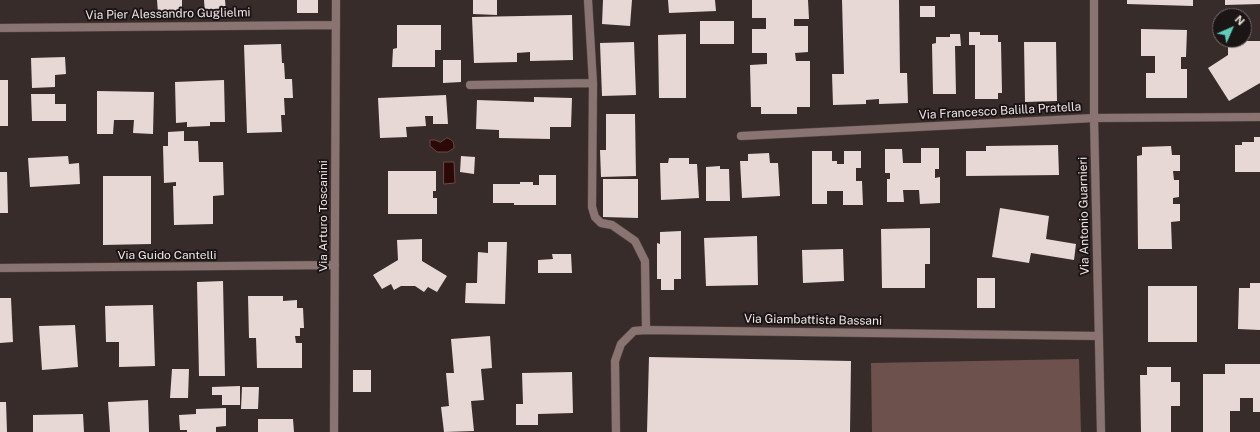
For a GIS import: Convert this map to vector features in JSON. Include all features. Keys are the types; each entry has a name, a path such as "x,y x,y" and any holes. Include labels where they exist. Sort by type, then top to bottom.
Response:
{"street":[{"name":"Via Arturo Toscanini","path":"334,432 336,0"},
{"path":"588,0 592,83 592,207 595,217 602,223 612,225 635,241 645,261 646,330"},
{"name":"Via Antonio Guarnieri","path":"1094,0 1094,118 1101,432"},
{"name":"Via Pier Alessandro Guglielmi","path":"0,28 336,25"},
{"path":"470,85 592,83"},
{"name":"Via Francesco Balilla Pratella","path":"741,136 1094,118 1260,117"},
{"name":"Via Guido Cantelli","path":"0,268 335,265"},
{"name":"Via Giambattista Bassani","path":"616,432 615,361 621,344 634,331 1099,336"}],"shaded area":[{"path":"447,138 452,140 454,146 454,148 448,152 437,152 430,146 430,140 440,142"},
{"path":"444,162 454,162 455,183 444,184"},
{"path":"1079,359 1081,432 872,432 871,363"}],"building":[{"path":"157,0 182,0 182,13 158,13"},
{"path":"204,0 225,0 226,12 205,13"},
{"path":"297,0 318,0 318,13 297,13"},
{"path":"473,0 497,0 497,15 473,14"},
{"path":"603,0 632,0 630,26 602,24"},
{"path":"668,0 715,0 716,11 669,13"},
{"path":"752,0 808,0 809,19 794,19 794,26 808,26 808,52 795,53 796,61 810,61 810,107 797,107 797,114 761,114 761,107 751,107 750,65 767,64 767,53 752,53 752,29 766,29 766,18 752,18"},
{"path":"842,0 899,0 900,73 907,73 908,103 879,104 879,99 866,100 866,104 833,105 832,74 844,74"},
{"path":"1127,0 1193,0 1193,6 1127,4"},
{"path":"1225,0 1260,0 1260,4 1225,5"},
{"path":"920,6 935,6 935,17 920,17"},
{"path":"572,15 573,60 530,61 530,52 517,53 517,62 474,63 472,17"},
{"path":"700,21 734,21 734,44 700,44"},
{"path":"397,25 441,25 441,50 435,50 435,67 392,67 393,49 397,48"},
{"path":"1141,29 1187,30 1186,57 1181,57 1181,69 1187,69 1187,98 1146,98 1146,73 1155,73 1155,56 1141,56"},
{"path":"969,32 980,32 980,35 998,35 998,42 1001,42 1002,93 998,93 998,99 975,99 975,45 969,45"},
{"path":"686,34 686,98 659,98 658,35"},
{"path":"950,34 960,34 961,46 955,46 956,94 933,94 932,44 936,43 936,37 950,37"},
{"path":"1252,41 1260,41 1260,83 1229,101 1208,68 1228,55 1228,48 1252,48"},
{"path":"634,42 636,95 602,96 600,43"},
{"path":"1024,42 1056,42 1057,101 1025,102"},
{"path":"281,44 285,79 292,79 293,98 284,98 285,115 281,115 282,132 247,133 244,45"},
{"path":"65,57 66,74 55,75 55,87 32,88 31,58"},
{"path":"443,60 461,60 461,82 443,83"},
{"path":"0,80 8,80 8,126 0,126"},
{"path":"224,80 225,122 210,122 210,126 187,127 187,122 176,123 175,82"},
{"path":"97,91 154,92 153,134 133,133 134,120 114,120 113,134 97,134"},
{"path":"31,94 55,94 55,104 66,104 66,121 32,121"},
{"path":"446,95 448,124 433,124 433,116 425,116 426,126 406,127 407,137 380,138 378,98"},
{"path":"534,97 572,98 571,127 550,127 550,139 499,138 499,130 476,129 477,100 534,102"},
{"path":"606,114 635,114 636,176 601,177 600,150 606,150"},
{"path":"184,131 184,141 198,141 199,162 223,162 224,195 213,196 213,224 174,225 173,186 176,186 176,182 164,183 163,146 168,146 168,132"},
{"path":"1254,137 1260,137 1260,172 1235,172 1235,145 1242,145 1242,142 1254,142"},
{"path":"1058,145 1059,175 966,176 966,151 986,151 986,146"},
{"path":"1171,146 1172,155 1180,155 1180,171 1173,171 1174,180 1179,180 1179,197 1173,198 1173,204 1180,204 1180,221 1171,222 1172,249 1138,249 1137,156 1142,155 1142,147"},
{"path":"921,148 939,148 939,169 935,169 935,178 940,177 940,203 920,204 919,190 903,190 904,202 887,202 887,179 890,179 890,173 885,173 885,149 902,149 903,163 921,163"},
{"path":"812,151 832,151 832,161 837,161 837,164 844,164 844,151 861,151 861,168 856,168 856,181 862,181 863,205 843,205 843,191 827,191 827,204 812,204"},
{"path":"769,153 770,163 778,163 780,196 742,198 740,161 748,161 748,154"},
{"path":"68,156 69,164 79,163 80,184 30,187 28,158"},
{"path":"461,156 475,157 474,174 460,172"},
{"path":"669,158 689,158 689,164 697,164 699,198 661,200 660,163 668,163"},
{"path":"720,166 720,169 729,169 730,201 706,201 706,167"},
{"path":"388,171 436,171 436,191 433,191 433,198 437,198 437,214 388,214"},
{"path":"0,172 7,172 8,213 0,213"},
{"path":"539,175 556,175 556,205 514,205 514,203 493,203 493,184 520,184 520,182 533,182 533,185 539,185"},
{"path":"103,176 151,176 151,244 103,245"},
{"path":"603,179 638,179 638,218 603,217"},
{"path":"1000,208 1049,216 1046,239 1076,244 1074,260 1031,253 1029,263 992,257"},
{"path":"930,228 930,264 925,264 925,288 882,288 881,229"},
{"path":"681,231 681,279 674,279 674,290 661,290 661,279 657,279 657,243 660,244 660,232"},
{"path":"757,236 758,285 706,286 704,238"},
{"path":"422,239 422,261 447,276 437,292 428,287 424,292 415,286 401,286 394,290 391,284 382,289 373,275 398,260 397,240"},
{"path":"488,242 507,242 505,304 465,303 466,283 477,283 478,252 488,253"},
{"path":"843,249 844,281 803,283 802,250"},
{"path":"552,254 571,254 572,273 538,273 538,260 553,259"},
{"path":"977,278 995,278 995,308 977,308"},
{"path":"223,281 225,376 199,376 197,282"},
{"path":"1250,283 1260,283 1260,330 1238,329 1239,288 1250,288"},
{"path":"1148,286 1197,286 1197,342 1148,342"},
{"path":"248,296 283,296 283,301 297,300 297,308 303,308 304,328 300,328 300,336 295,336 296,343 302,343 302,368 257,368 256,338 249,338"},
{"path":"0,298 11,298 13,342 0,343"},
{"path":"153,305 155,366 119,367 119,342 106,342 105,306"},
{"path":"75,325 78,367 42,370 39,326"},
{"path":"490,336 492,368 481,369 484,400 471,401 474,431 444,432 441,407 449,406 446,373 454,373 451,339"},
{"path":"649,357 851,361 850,432 647,432"},
{"path":"1225,364 1260,364 1260,412 1253,412 1253,398 1240,398 1240,411 1230,411 1230,432 1203,432 1203,374 1225,374"},
{"path":"1147,367 1171,367 1171,382 1180,382 1180,406 1171,406 1171,432 1141,432 1140,375 1147,375"},
{"path":"172,369 189,369 188,398 170,398"},
{"path":"353,370 371,370 371,392 353,392"},
{"path":"572,372 573,413 538,414 538,425 516,425 516,404 523,404 522,373"},
{"path":"240,386 240,405 222,405 222,395 212,395 212,387"},
{"path":"242,387 259,387 258,409 241,409"},
{"path":"148,400 149,432 110,432 108,402"},
{"path":"0,402 6,402 7,432 0,432"},
{"path":"226,408 226,426 216,427 216,432 187,432 187,430 180,430 179,415 196,414 196,409"},
{"path":"83,414 84,432 33,432 33,415"},
{"path":"258,419 293,419 294,432 258,432"}]}
